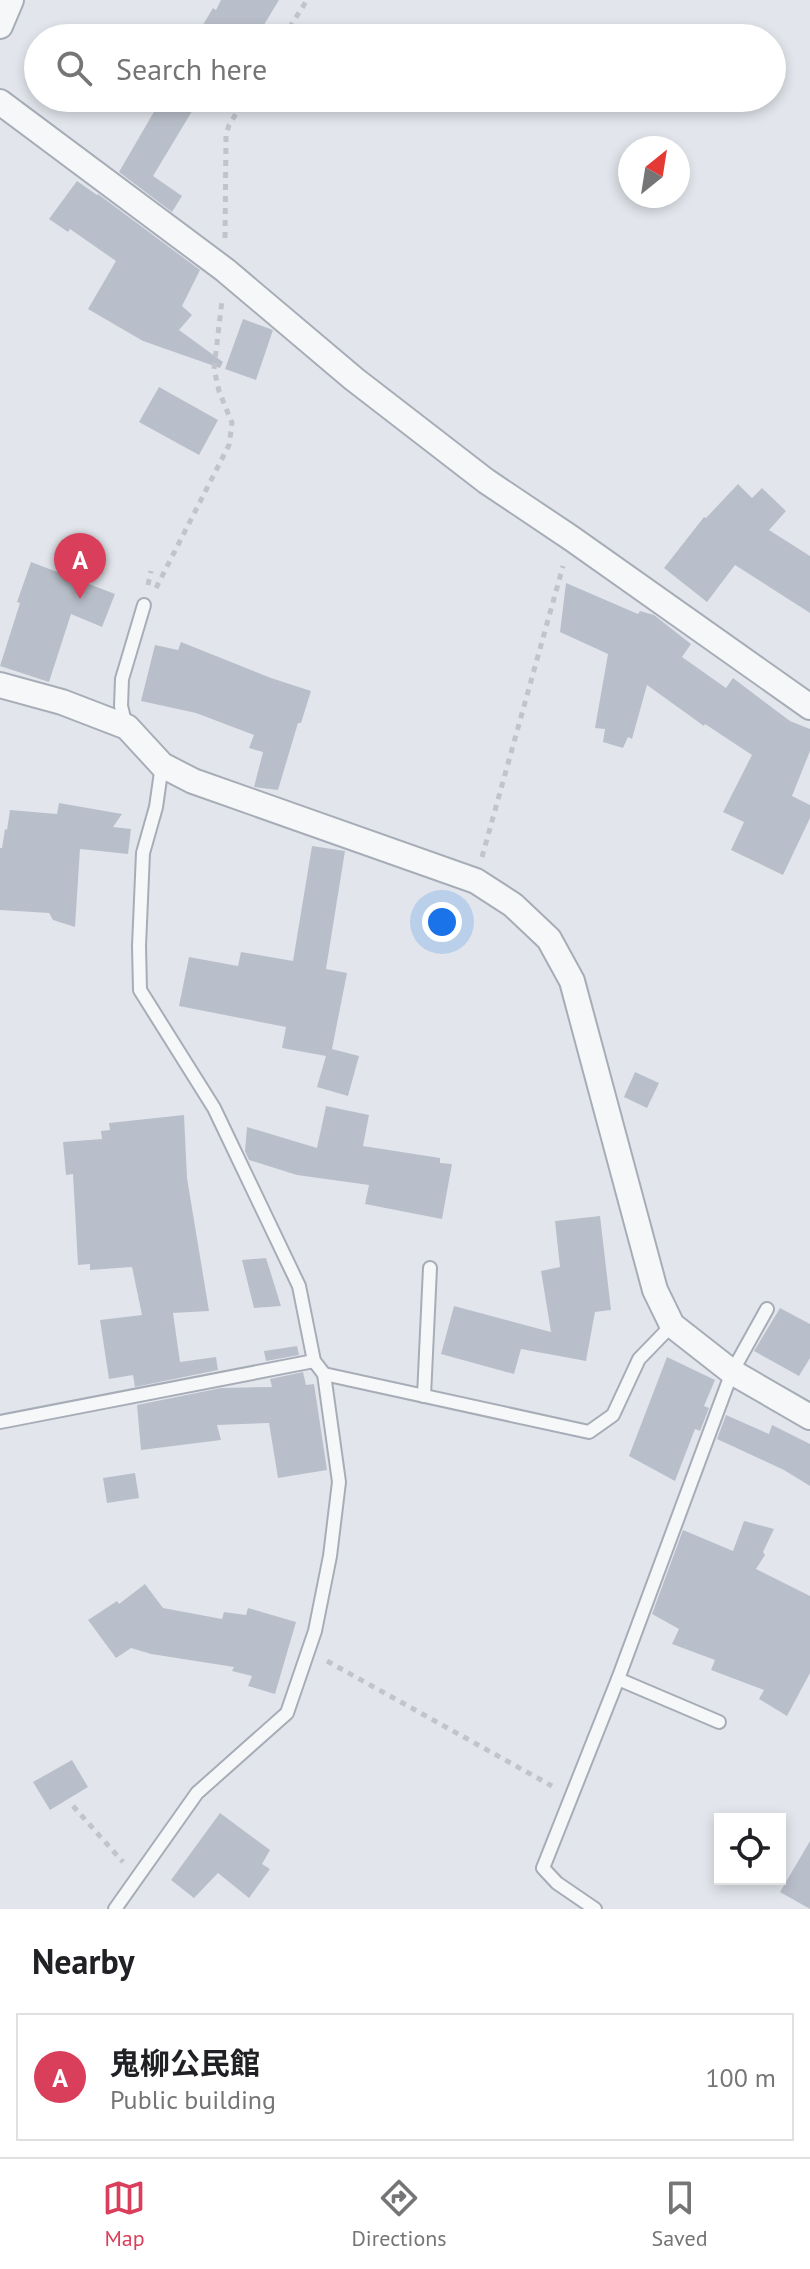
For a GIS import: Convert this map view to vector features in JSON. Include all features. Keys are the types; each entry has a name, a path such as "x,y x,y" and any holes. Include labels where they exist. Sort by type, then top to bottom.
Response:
{"street":[{"path":"0,26 11,0"},
{"path":"0,102 225,270 354,379 486,481 809,704"},
{"path":"0,685 62,702 127,727 162,765 193,781 476,881 513,905 549,939 572,981 655,1290 672,1325 732,1372 810,1417"}],"lane":[{"path":"127,727 121,706 122,679 144,605"},
{"path":"115,1909 197,1793 287,1713 315,1631 330,1556 339,1482 324,1374 314,1361 299,1286 214,1108 140,990 143,853 156,807 162,765"},
{"path":"424,1396 430,1268"},
{"path":"595,1909 557,1883 543,1868 618,1679 732,1372 767,1309"},
{"path":"324,1374 589,1432 613,1415 639,1359 672,1325"},
{"path":"0,1422 314,1361"},
{"path":"618,1679 719,1722"}],"path":[{"path":"292,24 307,0"},
{"path":"144,605 155,591 229,445 232,423 214,369 225,270 226,135 237,112"},
{"path":"476,881 571,538"},
{"path":"309,1651 571,1797"},
{"path":"73,1806 123,1862 140,1874"}],"building":[{"path":"221,0 279,0 264,24 203,24 213,8 216,10"},
{"path":"154,112 192,112 153,176 182,196 172,212 119,172"},
{"path":"77,181 200,270 182,306 192,315 179,330 223,362 220,368 143,341 88,309 116,261 70,229 68,232 49,219"},
{"path":"243,319 273,330 256,380 225,369"},
{"path":"159,387 218,420 199,455 139,422"},
{"path":"738,484 752,498 762,488 786,511 769,530 810,556 810,613 735,565 707,602 664,568 704,517"},
{"path":"31,562 115,594 102,627 71,614 49,682 0,666"},
{"path":"566,583 638,614 640,611 654,615 691,644 682,657 726,688 733,678 790,721 810,729 810,751 792,796 810,805 810,818 783,875 731,850 744,822 723,812 752,755 704,726 647,685 632,739 628,737 623,748 603,742 605,729 595,728 608,654 560,632"},
{"path":"181,642 311,691 278,790 254,787 263,752 249,748 254,735 196,713 141,701 155,645 178,650"},
{"path":"59,803 122,814 113,827 131,829 128,854 80,849 75,927 53,920 49,913 0,910 0,848 10,810 57,814"},
{"path":"312,846 345,851 326,969 347,973 332,1049 359,1056 348,1096 317,1087 326,1056 282,1048 286,1027 179,1006 189,957 238,966 241,952 293,961"},
{"path":"635,1072 659,1083 647,1108 624,1097"},
{"path":"326,1106 369,1115 363,1146 440,1158 440,1163 452,1164 442,1219 365,1204 369,1185 297,1175 249,1160 245,1151 247,1127 317,1148"},
{"path":"184,1115 187,1178 209,1311 173,1313 180,1362 216,1357 218,1370 135,1387 133,1375 109,1379 100,1320 142,1315 132,1267 90,1270 90,1264 78,1265 73,1174 66,1175 63,1142 102,1139 101,1131 110,1130 109,1123"},
{"path":"600,1216 611,1310 595,1312 586,1361 521,1349 514,1374 441,1354 454,1306 551,1332 541,1271 560,1267 555,1221"},
{"path":"266,1258 281,1306 254,1308 242,1260"},
{"path":"780,1308 810,1324 810,1358 799,1376 754,1351"},
{"path":"297,1346 299,1355 266,1361 264,1351"},
{"path":"667,1357 715,1380 704,1406 709,1408 700,1431 695,1429 675,1481 629,1456"},
{"path":"303,1372 306,1385 314,1384 327,1470 278,1478 269,1423 217,1425 221,1440 141,1450 137,1405 221,1388 272,1387 270,1379"},
{"path":"726,1415 769,1434 772,1425 810,1444 810,1486 784,1470 717,1439"},
{"path":"135,1473 139,1498 107,1503 103,1478"},
{"path":"744,1521 774,1529 763,1552 765,1555 756,1569 810,1596 810,1673 787,1716 759,1699 764,1690 711,1670 715,1660 672,1644 679,1629 652,1614 683,1530 733,1551"},
{"path":"145,1584 163,1608 222,1619 224,1612 246,1615 248,1608 296,1622 275,1694 248,1686 252,1676 232,1671 234,1667 131,1648 116,1658 88,1620 117,1601 119,1604"},
{"path":"72,1760 88,1787 50,1810 33,1782"},
{"path":"220,1813 270,1850 262,1864 270,1869 249,1898 218,1873 194,1898 171,1880"},
{"path":"810,1841 810,1909 780,1892"}],"place":[{"name":"鬼柳公民館","path":"80,599"}]}
